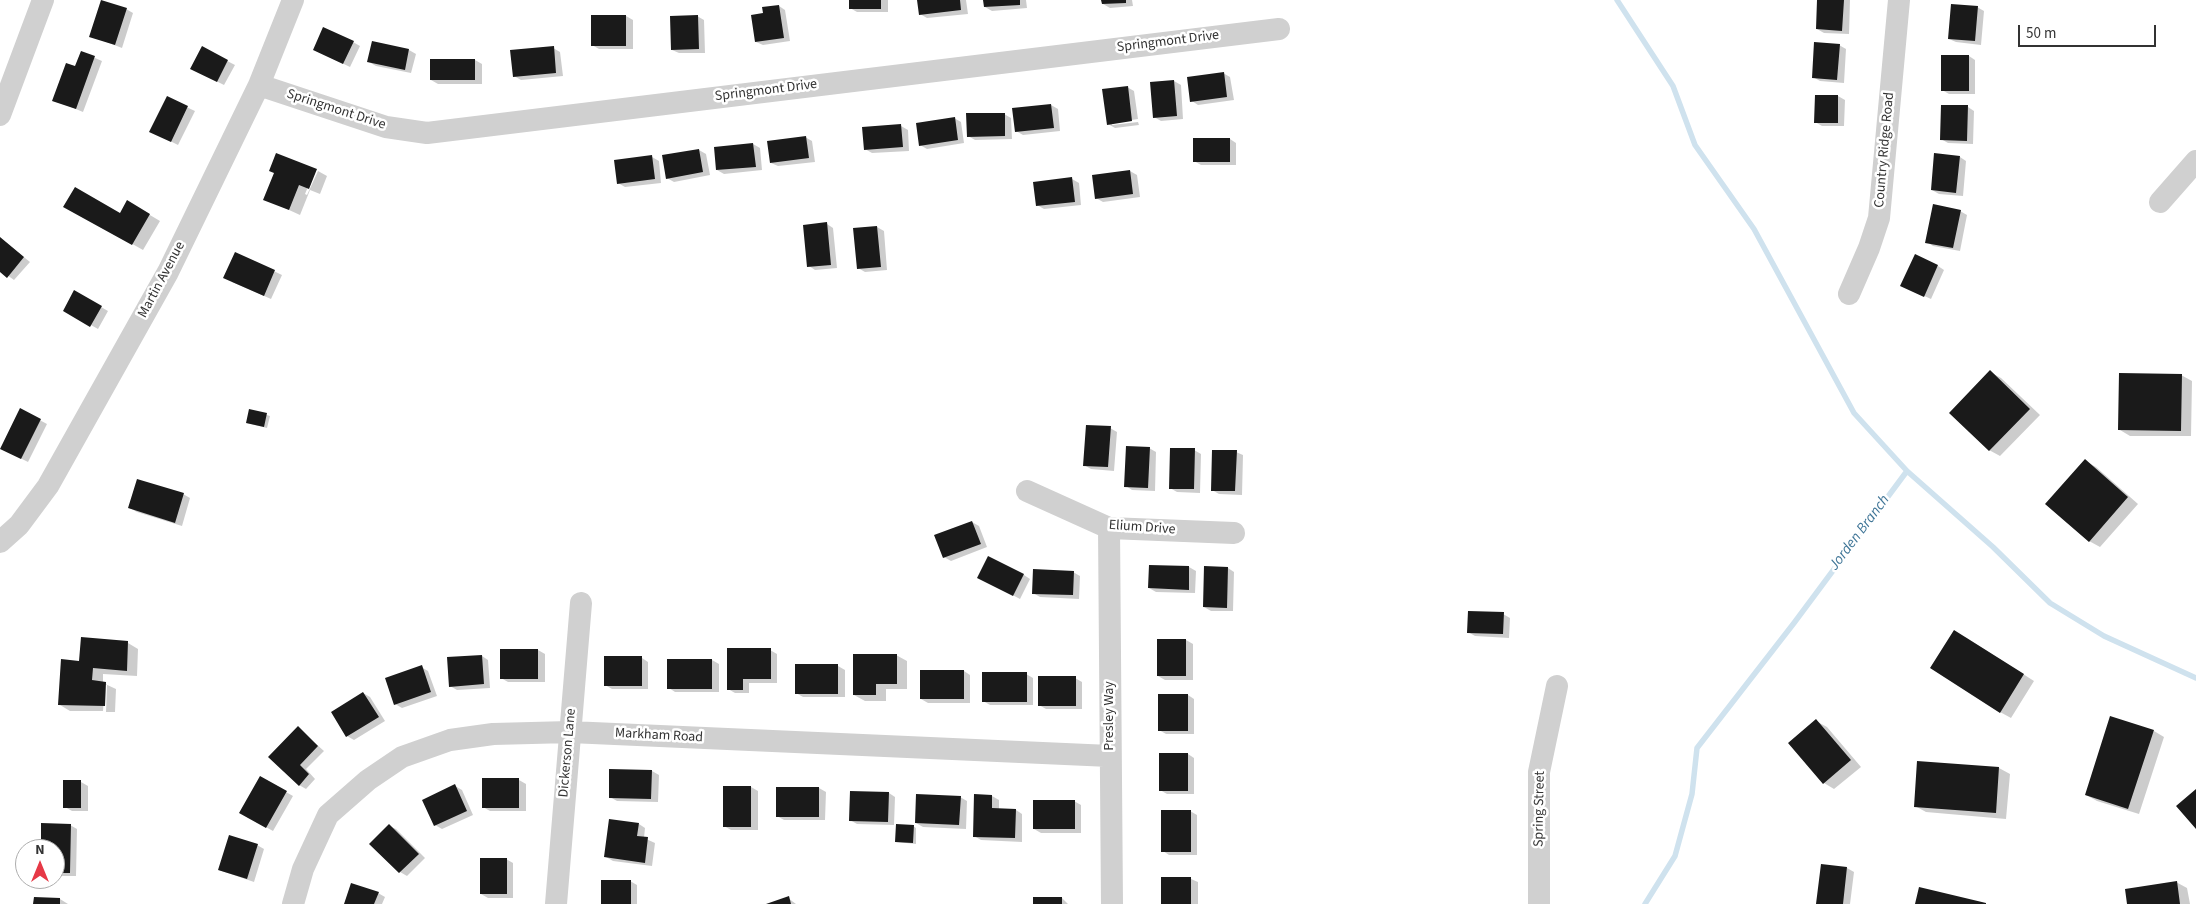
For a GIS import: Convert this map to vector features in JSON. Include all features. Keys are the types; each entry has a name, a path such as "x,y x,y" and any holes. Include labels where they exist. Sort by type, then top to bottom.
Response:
{"street":[{"path":"0,115 43,0"},
{"name":"Martin Avenue","path":"0,542 19,525 53,478 168,272 259,85 293,0"},
{"name":"Country Ridge Road","path":"1849,294 1869,248 1879,218 1899,0"},
{"name":"Springmont Drive","path":"259,85 386,128 428,133 1279,29"},
{"path":"2160,202 2196,161"},
{"name":"Elium Drive","path":"1027,491 1109,528 1234,533"},
{"name":"Presley Way","path":"1109,528 1112,904"},
{"name":"Dickerson Lane","path":"556,904 581,602"},
{"name":"Spring Street","path":"1539,904 1539,772 1557,686"},
{"name":"Markham Road","path":"293,904 303,869 328,815 368,780 402,757 450,740 493,734 570,732 1110,756"}],"building":[{"path":"101,0 127,8 115,45 89,37"},
{"path":"849,0 881,0 881,9 849,9"},
{"path":"917,0 960,0 961,10 919,15"},
{"path":"983,0 1020,0 1020,5 984,7"},
{"path":"1101,0 1126,0 1126,3 1102,4"},
{"path":"1817,0 1844,0 1842,31 1816,29"},
{"path":"1951,4 1978,6 1975,41 1948,39"},
{"path":"779,5 784,38 755,42 751,15 763,13 762,7"},
{"path":"591,15 626,15 626,46 591,46"},
{"path":"698,15 699,49 671,50 670,16"},
{"path":"323,27 354,41 343,64 313,50"},
{"path":"372,41 409,49 405,70 367,62"},
{"path":"1814,42 1840,44 1837,80 1812,78"},
{"path":"202,46 228,60 217,82 190,69"},
{"path":"554,46 556,73 513,77 510,50"},
{"path":"81,51 95,56 76,109 52,101 66,63 75,66"},
{"path":"1941,55 1969,55 1969,91 1941,91"},
{"path":"430,59 475,59 475,80 430,80"},
{"path":"1224,72 1227,97 1190,102 1187,77"},
{"path":"1174,80 1177,116 1153,118 1150,82"},
{"path":"1128,86 1132,121 1107,125 1102,89"},
{"path":"1815,95 1838,95 1838,123 1814,123"},
{"path":"167,96 188,106 171,142 149,132"},
{"path":"1051,104 1054,128 1015,132 1012,108"},
{"path":"1941,105 1968,105 1967,141 1940,140"},
{"path":"966,113 1005,113 1005,136 967,137"},
{"path":"955,117 958,140 919,146 916,123"},
{"path":"901,124 903,147 864,150 862,127"},
{"path":"806,136 809,158 770,163 767,141"},
{"path":"1193,138 1230,138 1230,162 1193,162"},
{"path":"753,143 756,167 716,170 714,147"},
{"path":"699,149 703,172 666,179 662,155"},
{"path":"276,153 317,169 309,189 299,185 289,210 263,200 274,173 269,171"},
{"path":"1934,153 1960,156 1956,193 1931,190"},
{"path":"652,155 655,179 617,184 614,160"},
{"path":"1130,170 1133,194 1095,199 1092,175"},
{"path":"1072,177 1075,202 1036,206 1033,182"},
{"path":"75,187 120,213 127,200 150,214 132,245 63,207"},
{"path":"1933,204 1961,210 1953,248 1925,243"},
{"path":"827,222 831,265 807,267 803,225"},
{"path":"877,226 881,267 857,269 853,228"},
{"path":"0,237 24,257 7,278 0,272"},
{"path":"235,252 275,270 264,296 223,278"},
{"path":"1915,254 1938,265 1924,297 1900,286"},
{"path":"74,290 102,306 90,327 63,311"},
{"path":"1990,370 2030,409 1989,451 1949,413"},
{"path":"2119,373 2182,374 2181,431 2118,430"},
{"path":"20,408 41,419 21,459 0,449"},
{"path":"249,409 267,413 264,427 246,423"},
{"path":"1086,425 1111,426 1108,467 1083,466"},
{"path":"1126,446 1150,447 1148,488 1124,487"},
{"path":"1170,448 1195,448 1194,489 1169,489"},
{"path":"1212,450 1237,450 1235,491 1211,491"},
{"path":"2085,459 2128,497 2089,542 2045,504"},
{"path":"137,479 184,493 175,523 128,508"},
{"path":"972,521 981,544 943,558 934,535"},
{"path":"988,556 1024,574 1013,596 977,578"},
{"path":"1149,565 1189,566 1189,590 1148,588"},
{"path":"1204,566 1228,567 1227,608 1203,607"},
{"path":"1033,569 1074,571 1073,595 1032,594"},
{"path":"1468,611 1504,612 1503,634 1467,633"},
{"path":"1954,630 2024,674 2000,713 1930,668"},
{"path":"81,637 128,641 127,671 93,668 92,680 106,682 105,706 58,705 61,659 79,661"},
{"path":"1157,639 1186,639 1186,676 1157,676"},
{"path":"727,648 771,648 771,679 743,679 743,690 727,690"},
{"path":"500,649 538,649 538,679 500,679"},
{"path":"853,654 897,654 897,684 876,684 876,695 853,695"},
{"path":"482,655 484,684 449,687 447,657"},
{"path":"604,656 642,656 642,686 604,686"},
{"path":"667,659 712,659 712,689 667,689"},
{"path":"795,664 838,664 838,694 795,694"},
{"path":"422,665 431,692 394,705 385,678"},
{"path":"920,670 964,670 964,699 920,699"},
{"path":"982,672 1027,672 1027,702 982,702"},
{"path":"1038,676 1076,676 1076,706 1038,706"},
{"path":"363,692 379,717 346,737 331,712"},
{"path":"1158,694 1188,694 1188,731 1158,731"},
{"path":"2110,716 2154,730 2128,809 2085,795"},
{"path":"1816,719 1851,760 1823,784 1788,743"},
{"path":"298,726 318,746 300,765 309,774 299,786 268,757"},
{"path":"1159,753 1188,753 1188,791 1159,791"},
{"path":"1917,761 1999,767 1996,813 1914,807"},
{"path":"609,769 652,770 651,799 609,798"},
{"path":"260,776 287,791 266,828 239,813"},
{"path":"482,778 519,778 519,808 482,808"},
{"path":"63,780 81,780 81,808 63,808"},
{"path":"455,784 467,811 434,826 422,800"},
{"path":"723,786 751,786 751,827 723,827"},
{"path":"776,787 819,787 819,817 776,817"},
{"path":"2196,789 2196,829 2176,806"},
{"path":"850,791 889,792 888,822 849,821"},
{"path":"916,794 961,796 959,825 915,823"},
{"path":"974,794 992,795 992,808 1016,809 1015,838 973,837"},
{"path":"1033,800 1075,800 1075,829 1033,829"},
{"path":"1161,810 1191,810 1191,852 1161,852"},
{"path":"609,819 639,823 637,836 648,837 645,863 604,857"},
{"path":"41,823 71,824 70,873 65,873 65,839 41,839"},
{"path":"389,824 419,854 399,873 369,844"},
{"path":"896,824 914,825 913,843 895,842"},
{"path":"229,835 258,844 247,879 218,870"},
{"path":"480,858 507,858 507,894 480,894"},
{"path":"1821,864 1847,867 1843,904 1816,904"},
{"path":"1161,877 1191,877 1191,904 1161,904"},
{"path":"601,880 631,880 631,904 601,904"},
{"path":"2177,881 2180,904 2127,904 2125,889"},
{"path":"351,883 379,892 374,904 344,904"},
{"path":"1919,887 1986,903 1986,904 1915,904"},
{"path":"789,896 791,904 766,904"},
{"path":"34,897 60,898 60,904 33,904"},
{"path":"1033,897 1062,897 1062,904 1033,904"}],"waterway":[{"path":"1617,0 1673,86 1695,145 1754,229 1854,413 1907,471 1993,547 2050,603 2104,636 2196,678"},
{"name":"Jorden Branch","path":"1645,904 1675,856 1692,794 1697,748 1794,623 1907,471"}]}
